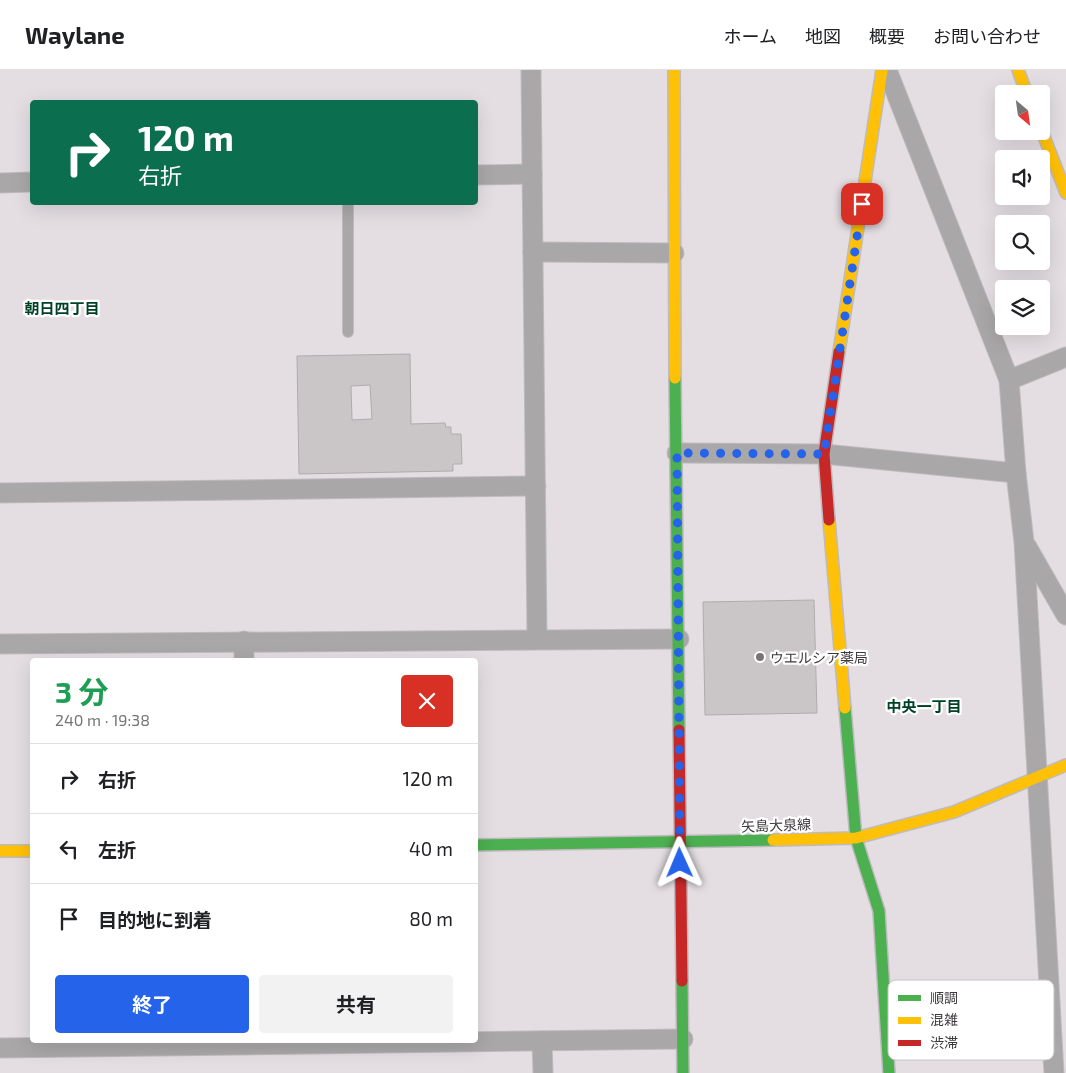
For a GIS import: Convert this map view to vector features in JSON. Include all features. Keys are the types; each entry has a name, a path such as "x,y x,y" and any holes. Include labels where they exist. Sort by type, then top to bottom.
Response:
{"street":[{"path":"531,70 537,639"},
{"path":"674,70 674,253 683,1073"},
{"path":"882,70 824,454 856,838 879,911 888,1057"},
{"path":"887,70 1009,380 1016,473 1024,542 1049,980"},
{"path":"1018,70 1024,85"},
{"path":"1045,140 1066,193"},
{"path":"478,175 532,174"},
{"path":"0,183 30,182"},
{"path":"533,252 674,253"},
{"path":"1009,380 1066,357"},
{"path":"677,453 824,454 1016,473"},
{"path":"0,493 536,486"},
{"path":"1024,542 1066,615"},
{"path":"0,644 244,651 537,639 678,638"},
{"name":"矢島大泉線","path":"478,845 680,843 856,838 954,812 1066,765"},
{"path":"0,851 30,851"},
{"path":"478,1041 683,1039"},
{"path":"542,1041 543,1073"},
{"path":"0,1048 245,1043"},
{"path":"888,1060 889,1073"},
{"path":"1053,1060 1054,1073"}],"lane":[{"path":"348,205 348,332"}],"building":[{"path":"410,354 411,424 445,423 446,427 451,427 451,434 461,434 462,464 453,464 453,471 299,474 297,356","holes":["370,385 372,419 352,420 351,386"]},
{"path":"814,600 817,713 705,715 703,602"}],"traffic: fast":[{"path":"675,378 679,730"},
{"path":"845,708 856,838 879,911 888,1057"},
{"path":"478,845 773,840"},
{"path":"682,981 683,1073"},
{"path":"888,1060 889,1073"}],"traffic: slow":[{"path":"674,70 675,378"},
{"path":"839,352 882,70"},
{"path":"1018,70 1024,85"},
{"path":"1045,140 1066,193"},
{"path":"829,520 845,708"},
{"path":"773,840 856,838 954,812 1066,765"},
{"path":"0,851 30,851"}],"traffic: jam":[{"path":"829,520 824,454 839,352"},
{"path":"679,730 682,981"}],"place":[{"name":"ウエルシア薬局","path":"760,657"}],"district":[{"name":"朝日四丁目","path":"62,308"},
{"name":"中央一丁目","path":"924,706"}],"route":[{"path":"680,863 677,453 824,454 862,204"}]}
